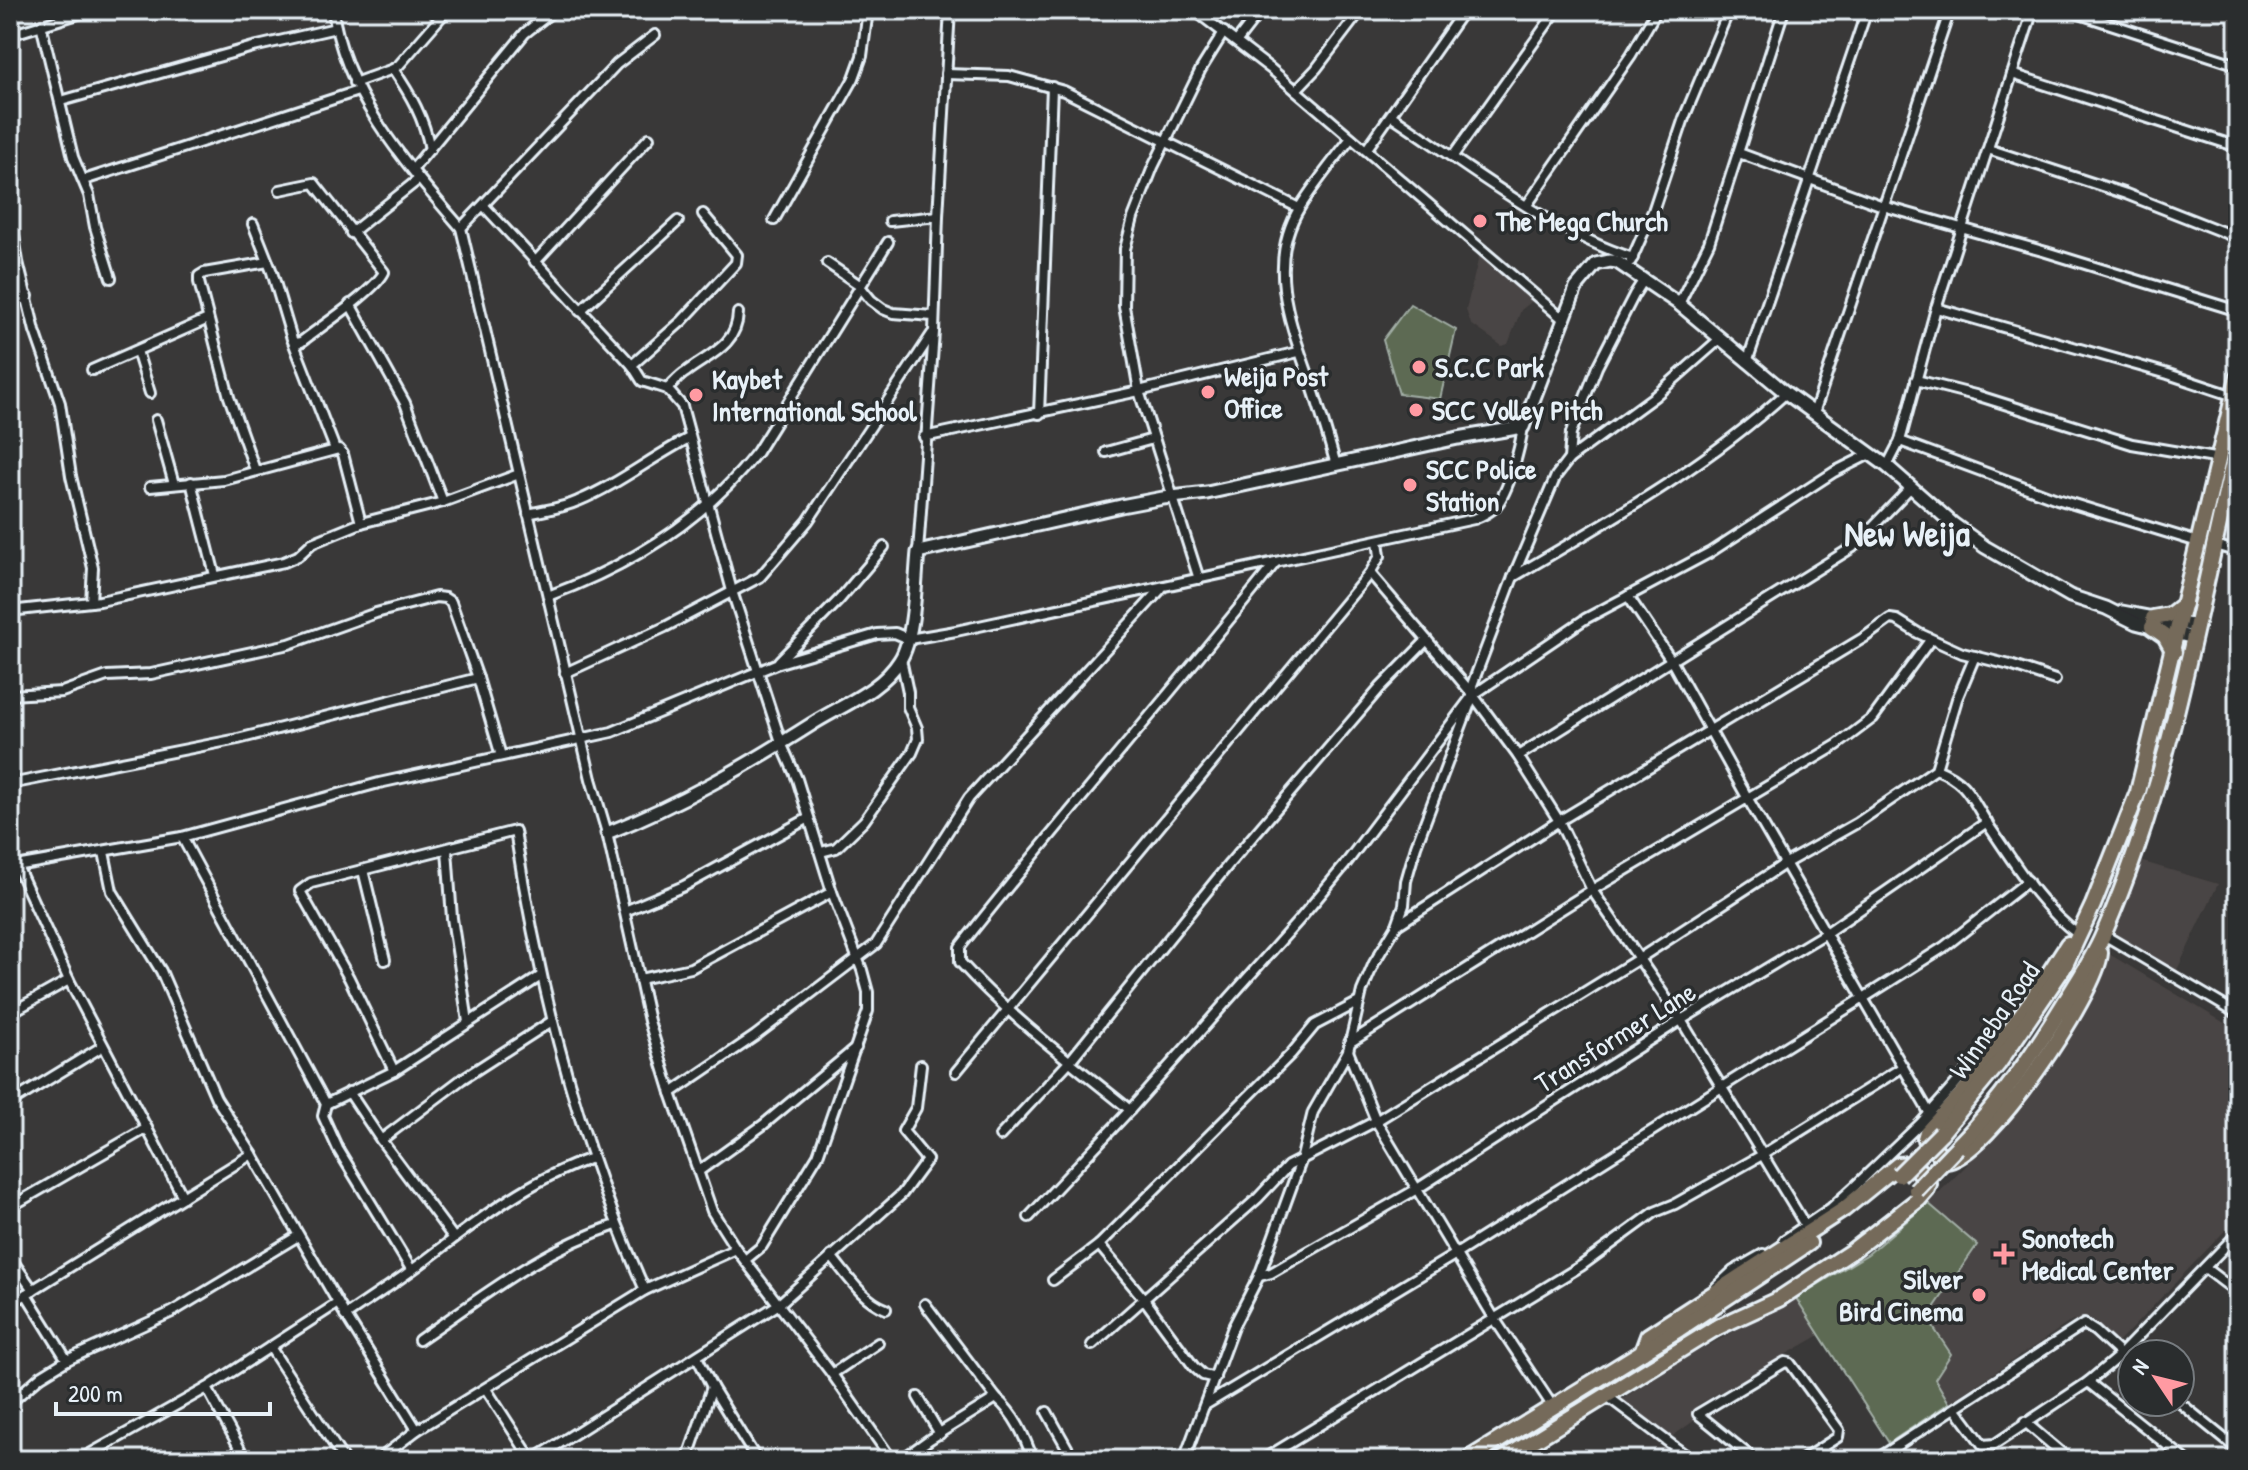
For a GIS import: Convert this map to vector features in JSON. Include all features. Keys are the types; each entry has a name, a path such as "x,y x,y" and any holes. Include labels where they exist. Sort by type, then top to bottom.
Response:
{"highway":[{"name":"Winneba Road","path":"1502,1460 1828,1256 1916,1190 1998,1103 2024,1067 2102,938 2153,802 2195,632 2238,377"},
{"name":"Winneba Road","path":"2226,459 2238,442"},
{"name":"Winneba Road","path":"1467,1460 1642,1352 1818,1237 1899,1175 1969,1102 2033,1016 2064,967 2079,936 2138,792 2184,604 2208,544"},
{"path":"2174,652 2153,622 2170,615 2184,604"},
{"path":"2154,735 2169,740"},
{"path":"2079,936 2064,947 1968,1087 1927,1132 1925,1139 1946,1161 1956,1159 1980,1139 2030,1082 2090,981 2099,959 2102,938"},
{"path":"1642,1352 1648,1336 1844,1209 1898,1165 1910,1164 1927,1177 1929,1184 1919,1199 1852,1251 1779,1299 1714,1329"}],"street":[{"path":"10,35 91,10"},
{"path":"333,10 356,87 419,179 461,228 565,673 607,833 649,1021 712,1211 736,1249 832,1374 892,1460"},
{"path":"84,180 356,87 393,69 447,10"},
{"path":"413,169 525,33 554,10"},
{"path":"774,220 854,78 862,56 868,10"},
{"path":"607,833 702,790 782,745 885,679 901,659 909,639 918,552 934,332 950,10"},
{"path":"1194,10 1296,90 1563,319"},
{"path":"1237,41 1261,10"},
{"path":"1296,90 1361,10"},
{"path":"1366,150 1464,10"},
{"path":"1453,156 1557,10"},
{"path":"1527,205 1631,55 1657,10"},
{"path":"1630,263 1653,211 1684,118 1729,10"},
{"path":"1679,304 1709,243 1784,10"},
{"path":"1747,362 1867,10"},
{"path":"1814,413 1950,10"},
{"path":"1887,466 1900,441 1936,308 2033,10"},
{"path":"2067,10 2238,65"},
{"path":"41,24 73,157 84,180 111,278"},
{"path":"61,101 253,47 336,28"},
{"path":"1199,579 1139,391 1124,306 1125,249 1141,192 1201,69 1224,32"},
{"path":"461,228 617,64 655,35"},
{"path":"393,69 425,123 430,149"},
{"path":"946,74 1009,76 1052,87 1078,97 1299,208"},
{"path":"2012,74 2238,147"},
{"path":"1039,414 1052,87"},
{"path":"1392,116 1527,205 1630,263 1643,281 1679,304 1786,393 1887,466 1952,523 2016,567 2070,596 2136,623 2153,622 2195,632"},
{"path":"535,262 649,138"},
{"path":"1336,465 1298,352 1285,302 1282,273 1286,243 1299,208 1351,138"},
{"path":"1988,149 2126,194 2238,238"},
{"path":"1739,153 1883,206 2238,311"},
{"path":"351,233 419,179"},
{"path":"280,190 314,183 384,272 380,280 350,304 301,342 295,343"},
{"path":"484,206 632,365 642,381 667,389 682,406 732,591 782,745 797,779 832,892 865,980 868,1011 818,1155 762,1246 745,1260"},
{"path":"10,209 18,262 35,331 60,403 71,476 93,568 91,602"},
{"path":"632,365 682,321 736,263 737,255 703,214"},
{"path":"890,221 938,216"},
{"path":"580,311 678,221"},
{"path":"253,224 335,449 343,454 361,523"},
{"path":"548,596 588,581 647,550 710,504 735,480 757,452 888,242"},
{"path":"183,1197 13,866 182,837 379,783 612,732 776,664 877,634 895,633 909,639 1162,588 1474,519 1498,504 1506,487 1523,427 1576,288 1596,264 1610,261 1630,263"},
{"path":"255,470 229,397 199,276 226,267 268,262"},
{"path":"827,263 861,286 871,300 893,313 933,316"},
{"path":"1569,459 1571,433 1597,367 1643,281"},
{"path":"10,304 28,296"},
{"path":"350,304 405,403 443,502"},
{"path":"1936,308 2168,374 2234,396"},
{"path":"667,389 685,372 710,358 735,334 738,313"},
{"path":"92,370 208,319"},
{"path":"565,673 665,627 760,577 808,521 934,332"},
{"path":"1184,1460 1233,1327 1259,1276 1301,1161 1313,1112 1349,1047 1359,1002 1374,963 1397,925 1416,846 1473,695 1472,685 1556,476 1569,459 1655,396 1721,338"},
{"path":"137,351 150,393"},
{"path":"924,437 1039,414 1298,352"},
{"path":"1916,380 1979,396 2132,444 2226,459"},
{"path":"1513,577 1693,469 1734,439 1786,393"},
{"path":"156,420 174,484"},
{"path":"918,552 1121,506 1207,493 1458,438 1523,427"},
{"path":"528,514 574,503 601,491 654,456 689,438"},
{"path":"1106,452 1153,439"},
{"path":"1900,441 2057,499 2238,552"},
{"path":"150,487 224,480 335,449"},
{"path":"1029,1217 1130,1110 1300,919 1344,866 1473,695 1585,619 1709,553 1834,472 1870,454"},
{"path":"10,590 12,610 91,602 284,562 298,556 312,543 361,523 443,502 519,474"},
{"path":"191,482 215,575"},
{"path":"1518,756 1853,547 1911,487"},
{"path":"956,1072 1370,573 1380,556 1378,541"},
{"path":"776,664 839,600 884,547"},
{"path":"1130,1110 1008,1009 960,962 960,947 1057,825 1185,677 1275,563"},
{"path":"1370,573 1473,695 1518,756 1559,821 1592,890 1681,1020 1805,1225"},
{"path":"671,1093 755,1036 876,944 969,798 1162,588"},
{"path":"1628,596 1671,660 1930,1114"},
{"path":"10,695 62,692 107,676 151,674 289,644 376,613 436,597 445,598 451,602 478,678 501,756"},
{"path":"1397,925 1559,821 1890,619 1930,640 2055,680"},
{"path":"1000,1136 1070,1061 1229,864 1380,688 1427,640"},
{"path":"1349,1047 1592,890 1837,745 1873,718 1930,640"},
{"path":"1092,1345 1258,1198 1288,1166 1376,1121 1640,958 1786,863 1857,823 1936,769 1957,699 1975,656"},
{"path":"821,852 836,848 864,821 912,753 918,739 908,707 901,659"},
{"path":"10,784 238,739 478,678"},
{"path":"1936,769 1952,775 1968,790 2028,881 2062,923 2079,936"},
{"path":"625,911 684,886 809,818"},
{"name":"Transformer Lane","path":"1259,1276 1271,1273 1417,1189 1681,1020 1826,933 1987,822"},
{"path":"394,1071 349,978 300,891 311,883 515,831 552,1021 592,1158 616,1225 645,1290"},
{"path":"182,837 326,1104 323,1116 338,1149 411,1269"},
{"path":"447,850 452,918 468,1022"},
{"path":"104,852 112,891 161,971 216,1098 252,1154 345,1316 417,1430"},
{"path":"363,870 385,960"},
{"path":"1205,1406 1456,1254 1944,947 2028,881"},
{"path":"640,979 691,968 832,892"},
{"path":"2102,938 2238,1014"},
{"path":"1711,1295 1733,1271 1831,1208 1930,1114 1987,1049 2044,974 2049,972"},
{"path":"326,1104 394,1071 541,976"},
{"path":"10,1012 69,980"},
{"path":"1053,1280 1099,1245 1291,1054 1315,1025 1359,1002"},
{"path":"381,1140 462,1079 552,1021"},
{"path":"10,1103 103,1046"},
{"path":"1349,1047 1376,1121 1494,1318 1553,1407"},
{"path":"699,1171 763,1125 857,1048"},
{"path":"486,1389 533,1460 779,1304 902,1194 927,1160 903,1131 916,1108 921,1065"},
{"path":"1262,1460 1581,1266 1655,1212 1762,1155 1903,1067"},
{"path":"349,1092 453,1237"},
{"path":"10,1207 147,1128"},
{"path":"10,1304 252,1154"},
{"path":"345,1316 453,1237 551,1175 592,1158"},
{"path":"419,1340 495,1285 584,1235 616,1225"},
{"path":"2137,1338 2238,1233"},
{"path":"10,1403 41,1376 67,1360 172,1312 298,1236"},
{"path":"1099,1245 1194,1367 1203,1375 1215,1378"},
{"path":"378,1460 417,1430 645,1290 736,1249"},
{"path":"831,1256 858,1290 886,1309"},
{"path":"10,1257 67,1360"},
{"path":"2205,1268 2238,1293"},
{"path":"79,1460 207,1388 338,1303"},
{"path":"925,1304 996,1398 1006,1406 1024,1434 1033,1460"},
{"path":"1875,1460 2084,1324 2116,1353"},
{"path":"832,1374 878,1343"},
{"path":"270,1347 344,1460"},
{"path":"697,1357 757,1460"},
{"path":"1956,1409 1983,1445 1995,1444 2088,1382 2116,1359"},
{"path":"1755,1460 1698,1414 1785,1362 1790,1363 1839,1430 1838,1437 1802,1460"},
{"path":"2088,1382 2186,1460"},
{"path":"687,1460 712,1387"},
{"path":"207,1388 246,1460"},
{"path":"1607,1396 1692,1460"},
{"path":"918,1397 940,1434"},
{"path":"901,1460 996,1398"},
{"path":"1047,1412 1074,1460"},
{"path":"2196,1416 2238,1450"},
{"path":"2025,1422 2070,1460"},
{"path":"1822,1448 1829,1460"}],"shaded area":[{"path":"1480,252 1535,299 1521,310 1508,344 1502,346 1471,324 1466,310"},
{"path":"2140,861 2218,884 2176,972 2117,938 2114,929"},
{"path":"2109,954 2238,1031 2238,1217 2123,1338 2116,1338 2115,1346 2073,1320 1949,1403 1935,1379 1927,1318 1976,1245 1928,1203 1966,1166 2016,1105 2069,1025"},
{"path":"1796,1298 1820,1335 1699,1404 1692,1413 1695,1420 1670,1438 1621,1400 1678,1362"}],"green space":[{"name":"S.C.C Park","path":"1410,304 1456,330 1440,399 1399,394 1383,340"},
{"path":"1928,1203 1977,1245 1927,1318 1951,1354 1935,1379 1949,1403 1889,1443 1796,1298 1868,1254"}],"place":[{"name":"The Mega Church","path":"1480,221"},
{"name":"S.C.C Park","path":"1419,367"},
{"name":"Weija Post Office","path":"1208,392"},
{"name":"Kaybet International School","path":"696,395"},
{"name":"SCC Volley Pitch","path":"1416,410"},
{"name":"SCC Police Station","path":"1410,485"},
{"name":"Sonotech Medical Center","path":"2004,1254"},
{"name":"Silver Bird Cinema","path":"1979,1295"}],"district":[{"name":"New Weija","path":"1907,532"}]}
